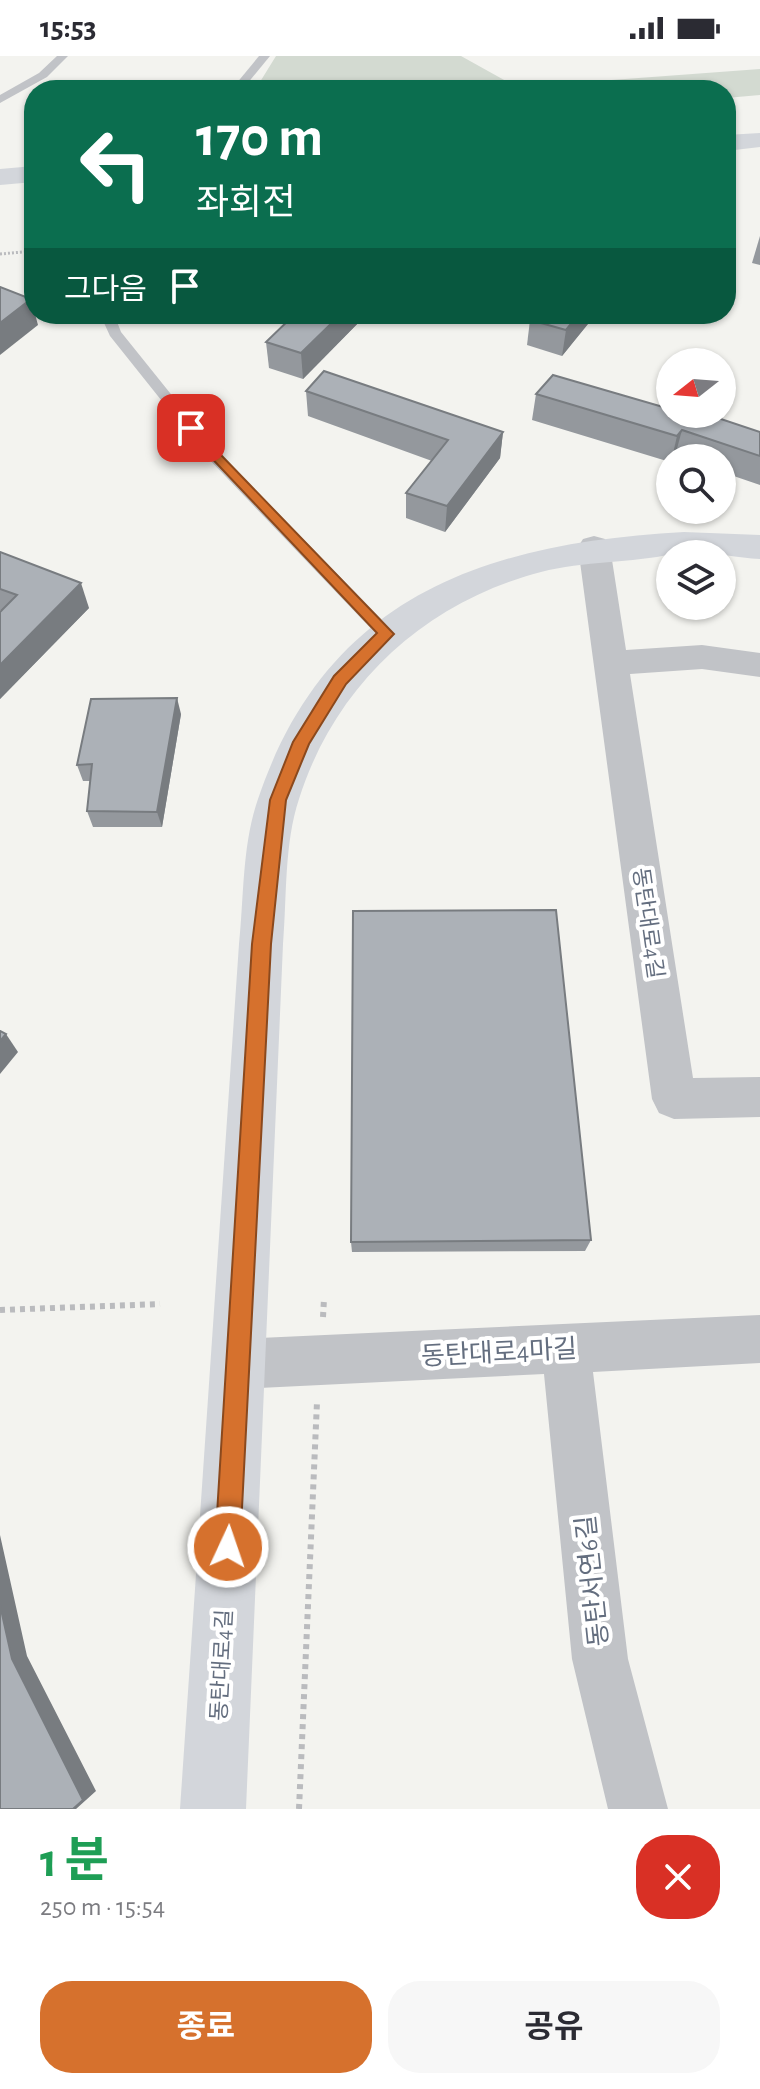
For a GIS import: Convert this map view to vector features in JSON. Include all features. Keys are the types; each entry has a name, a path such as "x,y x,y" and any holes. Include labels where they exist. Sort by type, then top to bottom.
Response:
{"main road":[{"path":"736,122 760,121"},
{"path":"736,142 760,140"},
{"path":"0,177 24,175"},
{"path":"0,197 24,196"},
{"name":"동탄대로4길","path":"213,1809 261,944 278,800 301,742 340,680 386,634 431,602 483,577 529,561 594,547 645,542 760,547"}],"street":[{"name":"동탄대로4길","path":"594,547 674,1099 760,1097"},
{"path":"611,663 702,657 760,665"},
{"name":"동탄대로4마길","path":"238,1364 760,1339"},
{"name":"동탄서연6길","path":"566,1348 600,1659 638,1809"}],"lane":[{"path":"35,80 63,56"},
{"path":"245,80 265,56"},
{"path":"0,100 24,87"},
{"path":"0,90 24,96"},
{"path":"111,324 115,333 210,452 386,634"}],"path":[{"path":"0,254 24,252"},
{"path":"0,1310 160,1304"},
{"path":"299,1809 317,1413"}],"shaded area":[{"path":"276,56 461,56 504,80 261,80"},
{"path":"760,69 760,95 736,97 736,80 612,80"}],"building":[{"path":"0,287 24,296 24,304 0,323"},
{"path":"285,324 331,324 301,353 266,342"},
{"path":"544,324 571,324 566,330"},
{"path":"324,371 503,432 447,506 406,493 448,440 306,391"},
{"path":"553,375 656,405 656,428 736,428 736,424 760,432 760,456 736,448 736,444 724,444 682,430 677,436 536,394"},
{"path":"0,552 81,583 0,665 0,612 17,595 0,589"},
{"path":"177,698 157,812 87,811 92,764 77,765 91,699"},
{"path":"556,910 591,1240 351,1242 353,911"},
{"path":"0,1605 12,1659 83,1800 73,1809 0,1809"}],"route":[{"path":"191,428 210,452 386,634 340,680 301,742 278,800 261,944 228,1547"}]}
